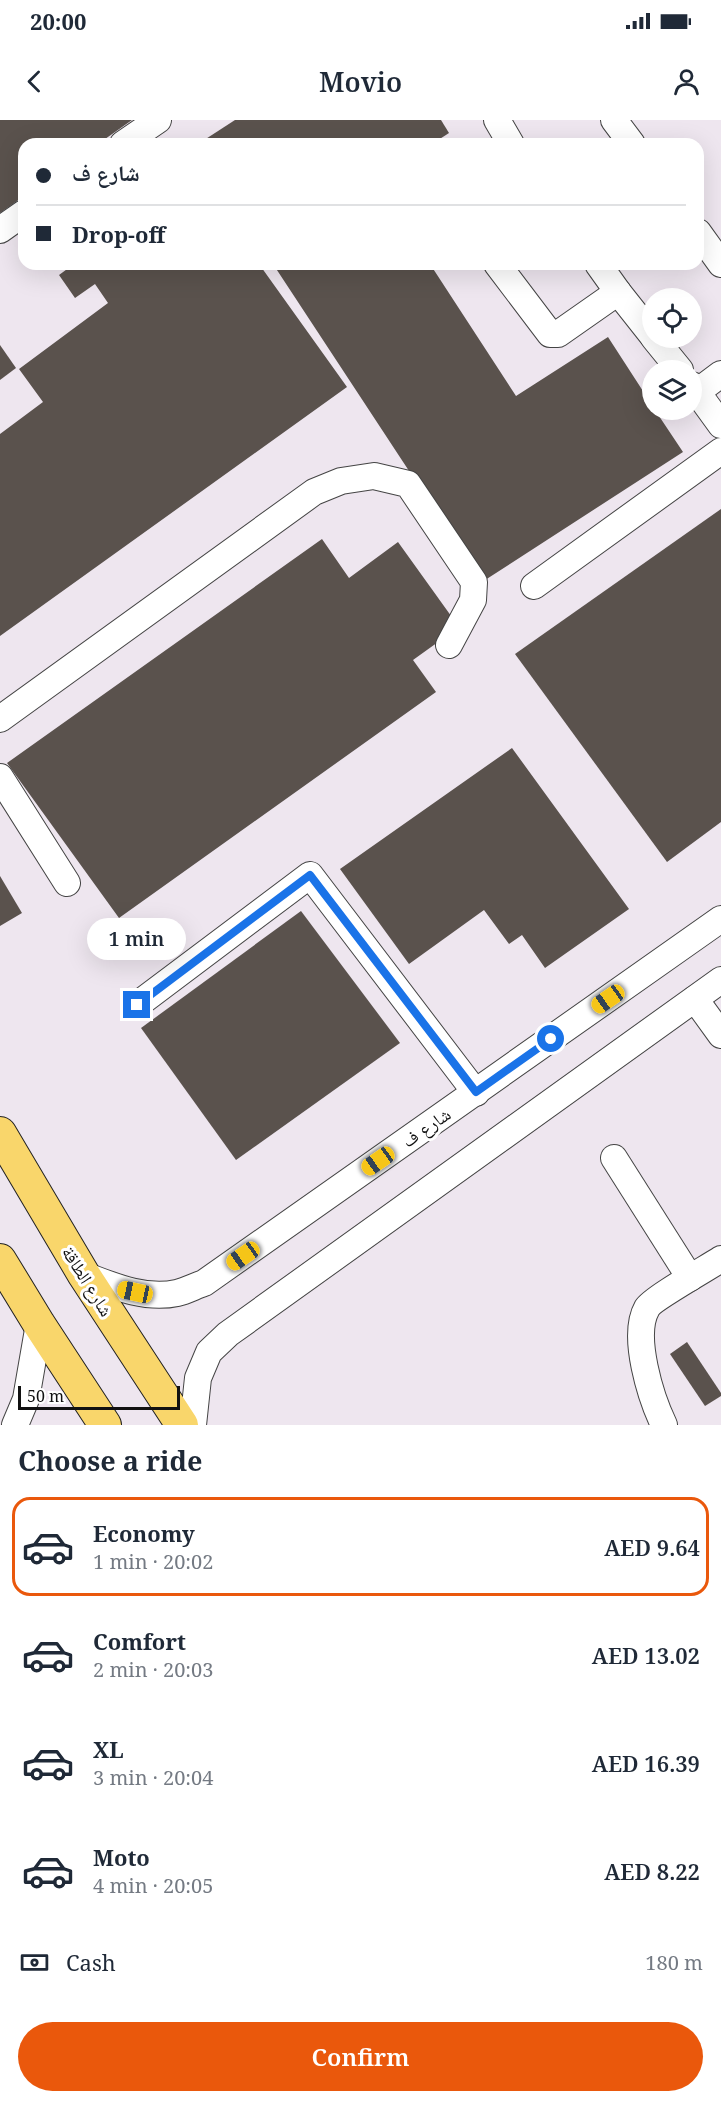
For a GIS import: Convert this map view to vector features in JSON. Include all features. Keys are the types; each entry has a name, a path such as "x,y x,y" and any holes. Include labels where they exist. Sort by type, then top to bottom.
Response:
{"main road":[{"name":"شارع الطاقة","path":"0,1133 84,1275 182,1425"},
{"path":"0,1260 105,1425"}],"street":[{"path":"132,138 158,120"},
{"path":"497,120 508,138"},
{"path":"614,120 628,138"},
{"path":"0,230 18,217"},
{"path":"704,240 721,264"},
{"path":"502,270 550,334 558,334 618,292"},
{"path":"602,270 642,322"},
{"path":"663,348 672,360"},
{"path":"702,385 721,374"},
{"path":"702,400 721,425"},
{"path":"534,586 721,451"},
{"path":"0,719 315,492 341,481 374,476 408,484 474,582 473,600 449,645"},
{"path":"0,777 67,883"},
{"path":"137,1005 310,875 476,1092"},
{"name":"شارع ف","path":"84,1275 120,1288 150,1295 178,1293 204,1283 721,920"},
{"path":"193,1425 198,1378 209,1352 228,1334 721,980"},
{"path":"694,999 721,1035"},
{"path":"614,1158 690,1278"},
{"path":"664,1425 653,1403 642,1351 641,1324 648,1306 721,1259"},
{"path":"15,1425 26,1399 39,1324"}],"shaded area":[{"path":"0,120 721,120 721,1425 0,1425"}],"building":[{"path":"0,120 132,120 106,138 18,138 18,200 0,213"},
{"path":"235,120 441,120 449,133 441,138 207,138"},
{"path":"66,270 263,270 347,387 0,636 0,434 43,402 19,369 108,303 95,284 75,298 59,275"},
{"path":"277,270 434,270 516,396 608,337 642,390 642,420 662,420 683,452 482,582"},
{"path":"0,345 16,368 0,380"},
{"path":"721,509 721,822 667,862 515,654"},
{"path":"322,539 349,578 398,542 459,627 413,660 436,692 119,918 7,763"},
{"path":"512,748 629,909 545,968 522,935 509,944 484,910 409,964 340,869"},
{"path":"0,876 22,913 0,926"},
{"path":"301,911 400,1043 236,1160 141,1028"},
{"path":"687,1342 721,1393 721,1396 705,1406 670,1354"}],"route":[{"path":"137,1005 310,875 476,1092 551,1039"}]}
